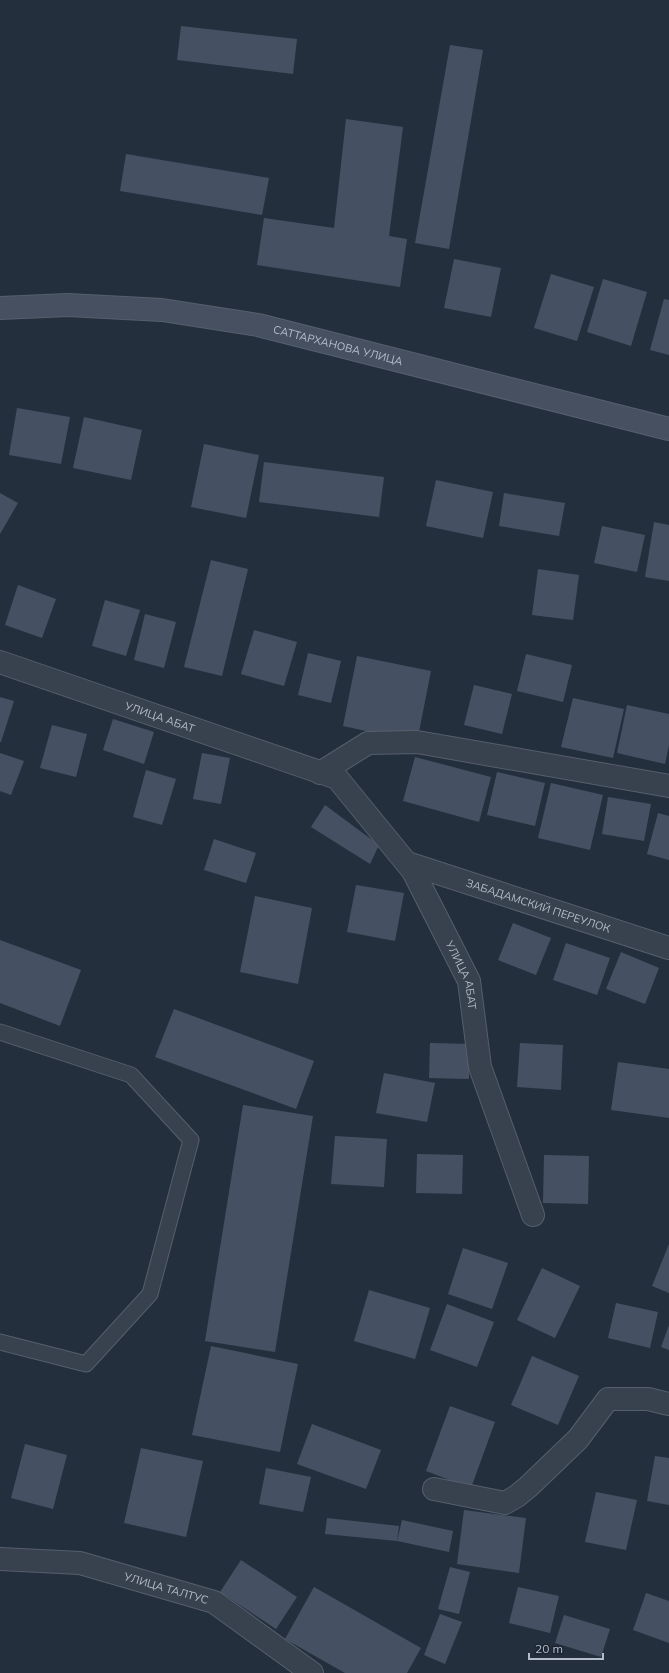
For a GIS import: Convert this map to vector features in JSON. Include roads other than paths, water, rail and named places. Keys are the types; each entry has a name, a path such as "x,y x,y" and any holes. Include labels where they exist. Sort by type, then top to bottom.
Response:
{"street":[{"name":"САТТАРХАНОВА УЛИЦА","path":"0,308 68,305 162,310 258,325 669,429"},
{"name":"УЛИЦА АБАТ","path":"0,662 337,778 413,871 469,981 480,1067 533,1215"},
{"path":"320,773 368,743 417,742 669,786"},
{"name":"ЗАБАДАМСКИЙ ПЕРЕУЛОК","path":"407,863 669,948"},
{"path":"434,1489 505,1503 528,1487 578,1439 608,1399 648,1399 669,1404"},
{"name":"УЛИЦА ТАЛТУС","path":"0,1559 80,1563 214,1602 312,1673"}],"lane":[{"path":"0,1032 131,1074 191,1140 150,1294 86,1364 0,1342"}]}
